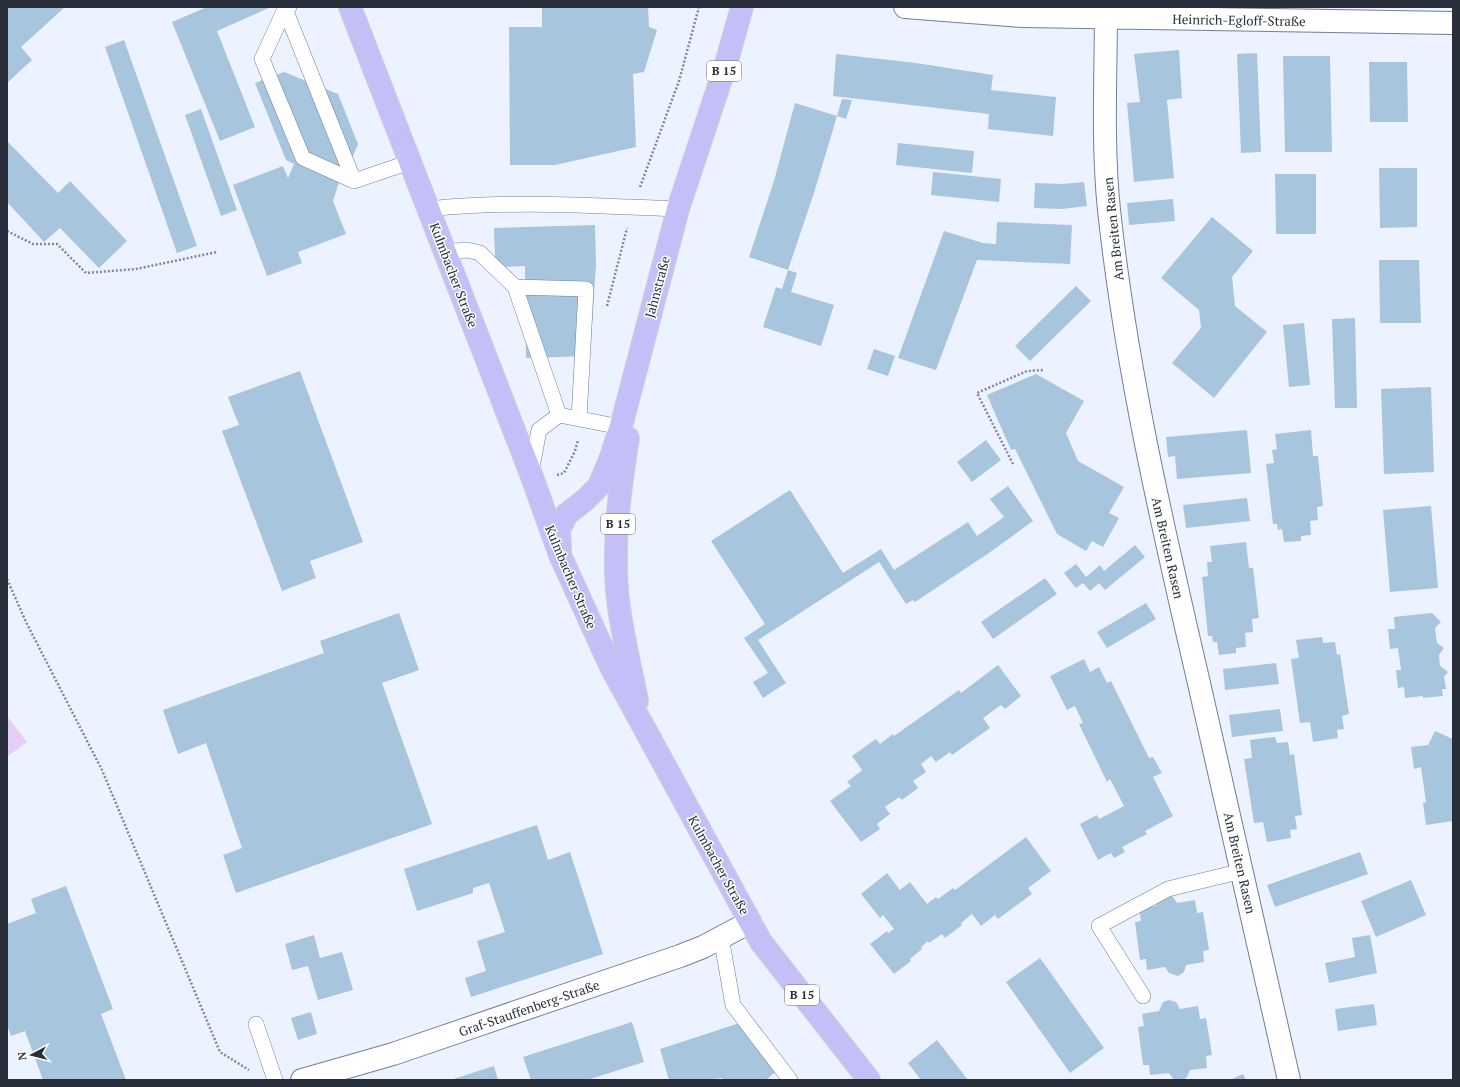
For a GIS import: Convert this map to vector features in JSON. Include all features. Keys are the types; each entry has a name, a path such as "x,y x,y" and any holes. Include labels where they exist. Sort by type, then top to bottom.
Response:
{"main road":[{"name":"Kulmbacher Straße","path":"350,7 531,474 560,555 611,667 761,942 869,1080"},
{"name":"Jahnstraße","path":"560,555 560,530 567,514 585,500 599,486 611,458 621,427 678,209 726,64 742,7"},
{"name":"B 15","path":"641,723 618,608 616,582 616,537 625,458 648,324"}],"street":[{"name":"Heinrich-Egloff-Straße","path":"905,7 1023,16 1106,12 1453,23"},
{"name":"Am Breiten Rasen","path":"1106,12 1106,151 1109,208 1122,313 1156,493 1289,1080"},
{"name":"Graf-Stauffenberg-Straße","path":"302,1080 393,1054 680,956 703,947 750,922"}],"lane":[{"path":"287,8 354,181"},
{"path":"287,8 262,59 303,158 354,181 410,162"},
{"path":"429,210 496,205 678,209"},
{"path":"445,252 467,250 480,253 516,287 559,415"},
{"path":"516,287 586,289 582,419"},
{"path":"531,474 539,430 559,415 621,427"},
{"path":"1143,996 1099,926 1168,889 1242,871"},
{"path":"722,937 733,1005 790,1080"},
{"path":"256,1024 275,1080"}],"path":[{"path":"606,310 632,208 680,81 699,7"},
{"path":"7,231 33,244 57,244 86,273 136,269 217,252"},
{"path":"1013,464 977,393 1027,371 1043,370"},
{"path":"554,476 564,473 575,451 582,419"},
{"path":"7,578 26,622 102,770 220,1052 253,1072"}],"shaded area":[{"path":"7,716 27,742 7,757"}],"building":[{"path":"7,7 65,7 21,47 32,60 7,83"},
{"path":"207,7 271,7 217,31 255,127 220,141 172,22"},
{"path":"542,7 648,7 649,27 657,30 644,72 633,74 636,147 555,165 510,165 509,27 542,27"},
{"path":"124,40 197,246 177,253 105,47"},
{"path":"1179,50 1182,98 1167,100 1174,178 1134,182 1127,103 1140,102 1134,54"},
{"path":"1257,53 1261,152 1241,153 1237,54"},
{"path":"836,54 916,63 993,75 991,90 1056,97 1053,136 988,129 989,114 833,96"},
{"path":"1283,56 1330,56 1332,152 1285,152"},
{"path":"1369,62 1407,62 1408,122 1370,122"},
{"path":"284,72 338,94 358,144 342,183 339,182 333,201 346,234 298,252 302,263 267,276 233,185 283,166 288,178 294,164 286,160 255,83"},
{"path":"842,99 852,100 846,119 837,116"},
{"path":"795,103 837,116 814,193 788,270 749,257 774,181"},
{"path":"201,109 237,210 221,216 185,115"},
{"path":"7,141 58,193 70,181 127,241 99,268 60,228 44,242 7,202"},
{"path":"898,143 974,151 972,173 896,165"},
{"path":"1379,168 1417,168 1417,227 1380,228"},
{"path":"933,172 1001,179 999,202 931,195"},
{"path":"1275,174 1316,174 1316,234 1276,234"},
{"path":"1084,182 1087,206 1062,209 1034,208 1035,183 1063,184"},
{"path":"1173,199 1175,221 1129,225 1127,203"},
{"path":"1212,217 1253,251 1232,277 1235,306 1267,332 1214,398 1172,363 1201,328 1199,310 1161,278"},
{"path":"997,222 1072,225 1070,264 977,260 936,370 898,358 944,231 983,243 996,244"},
{"path":"595,225 596,264 590,356 526,358 525,266 503,267 495,258 494,228"},
{"path":"1379,260 1419,260 1421,323 1380,323"},
{"path":"788,270 797,273 791,292 834,305 821,346 763,327 776,287 782,289"},
{"path":"1076,286 1091,301 1030,361 1015,346"},
{"path":"1355,318 1357,408 1335,408 1332,319"},
{"path":"1304,323 1310,385 1289,387 1283,325"},
{"path":"874,349 895,356 888,376 867,369"},
{"path":"300,371 363,542 310,561 316,578 282,591 222,431 239,425 228,397"},
{"path":"1036,374 1084,401 1066,433 1078,461 1124,487 1109,513 1119,518 1103,547 1092,541 1086,551 1057,534 1015,449 1011,450 987,395"},
{"path":"1431,387 1434,472 1384,474 1381,389"},
{"path":"1247,430 1251,473 1177,479 1175,456 1168,457 1166,437"},
{"path":"1311,430 1313,456 1318,456 1323,506 1317,507 1318,520 1310,521 1311,535 1301,536 1301,541 1284,542 1282,529 1278,530 1277,524 1273,524 1266,464 1274,463 1272,450 1277,449 1275,434"},
{"path":"986,440 1001,460 972,482 957,462"},
{"path":"1008,486 1033,521 989,553 915,602 913,600 906,604 879,562 758,640 786,683 763,698 753,682 768,673 744,638 765,624 711,541 790,490 843,573 881,549 894,570 968,522 977,536 1004,517 990,499"},
{"path":"1247,498 1250,521 1186,528 1183,505"},
{"path":"1431,506 1438,588 1390,592 1383,510"},
{"path":"1246,542 1249,568 1253,568 1259,618 1252,619 1253,632 1245,633 1246,647 1236,648 1236,653 1219,655 1217,642 1213,642 1212,636 1208,636 1202,577 1208,576 1207,562 1212,562 1210,546"},
{"path":"1135,545 1145,557 1105,590 1099,583 1090,591 1083,583 1076,588 1064,573 1076,564 1086,577 1100,565 1104,571"},
{"path":"1045,578 1057,594 993,639 981,622"},
{"path":"1146,603 1156,619 1107,648 1097,632"},
{"path":"399,613 419,670 382,683 432,824 236,893 223,855 242,848 206,743 178,754 163,710 324,653 320,641"},
{"path":"1432,613 1441,622 1435,628 1437,643 1444,648 1439,655 1440,666 1448,672 1444,677 1446,689 1442,689 1443,696 1405,698 1404,687 1398,688 1396,670 1401,670 1398,648 1390,649 1388,629 1395,629 1394,617"},
{"path":"1322,637 1323,643 1335,642 1337,655 1340,654 1349,714 1342,716 1344,729 1337,730 1338,738 1313,742 1310,722 1300,723 1291,659 1299,658 1296,640"},
{"path":"1084,659 1090,672 1099,667 1107,683 1111,681 1149,758 1153,757 1162,773 1153,777 1173,816 1145,831 1147,834 1122,847 1125,852 1114,858 1111,853 1098,860 1080,824 1097,815 1099,819 1124,806 1110,779 1107,782 1079,724 1083,723 1075,706 1067,710 1050,676"},
{"path":"1276,663 1279,684 1225,690 1223,669"},
{"path":"998,665 1021,696 1005,709 1001,705 983,718 990,728 952,755 950,752 936,762 931,756 921,764 926,772 913,781 918,788 902,800 899,797 885,807 890,814 877,824 880,829 861,842 830,801 851,786 847,782 862,770 852,756 876,739 880,744 893,734 894,736 959,690 961,693"},
{"path":"1280,709 1283,731 1232,737 1229,715"},
{"path":"1435,731 1453,739 1453,821 1426,825 1423,803 1426,802 1421,767 1414,769 1411,747 1428,745"},
{"path":"1275,737 1277,743 1288,742 1290,755 1294,754 1302,815 1295,816 1297,829 1290,830 1291,838 1267,842 1263,822 1254,823 1244,759 1252,758 1250,740"},
{"path":"537,825 548,860 570,852 603,954 471,997 465,978 486,971 477,941 505,932 489,883 473,888 473,893 417,911 404,869"},
{"path":"1026,837 1051,871 1028,888 1032,894 998,919 995,915 981,926 972,914 961,923 962,925 945,938 942,934 929,943 928,941 921,947 922,949 910,959 911,961 894,974 870,944 887,931 888,933 894,929 883,915 880,918 861,894 887,873 900,890 910,882 927,904 936,897 938,899 953,888 955,890"},
{"path":"1360,852 1368,874 1275,907 1267,885"},
{"path":"1411,880 1426,915 1376,937 1361,901"},
{"path":"66,886 113,1009 101,1014 126,1080 43,1080 25,1031 11,1036 7,1025 7,924 36,913 31,899"},
{"path":"1170,895 1177,903 1195,900 1197,913 1203,912 1209,950 1203,951 1204,962 1186,965 1184,972 1178,976 1169,973 1165,967 1147,970 1146,959 1140,960 1135,922 1141,921 1139,908 1156,906 1157,902"},
{"path":"314,935 320,958 342,952 353,990 318,1000 308,966 292,970 285,944"},
{"path":"1370,935 1377,973 1329,983 1325,963 1355,957 1352,938"},
{"path":"1040,958 1104,1048 1070,1073 1006,982"},
{"path":"1169,1000 1176,1002 1180,1009 1198,1006 1200,1019 1206,1018 1212,1055 1206,1056 1207,1068 1190,1070 1187,1077 1183,1080 1174,1080 1169,1073 1150,1075 1149,1065 1143,1065 1138,1027 1144,1026 1142,1014 1159,1011 1163,1002"},
{"path":"1374,1004 1377,1025 1338,1031 1335,1009"},
{"path":"311,1012 317,1034 298,1040 291,1018"},
{"path":"752,1019 786,1063 766,1080 724,1080 722,1078 669,1080 660,1049"},
{"path":"632,1022 644,1062 587,1080 531,1080 523,1057"},
{"path":"937,1040 968,1080 921,1080 908,1063"},
{"path":"494,1066 498,1080 450,1080"},
{"path":"1243,1074 1246,1080 1230,1080"}]}
